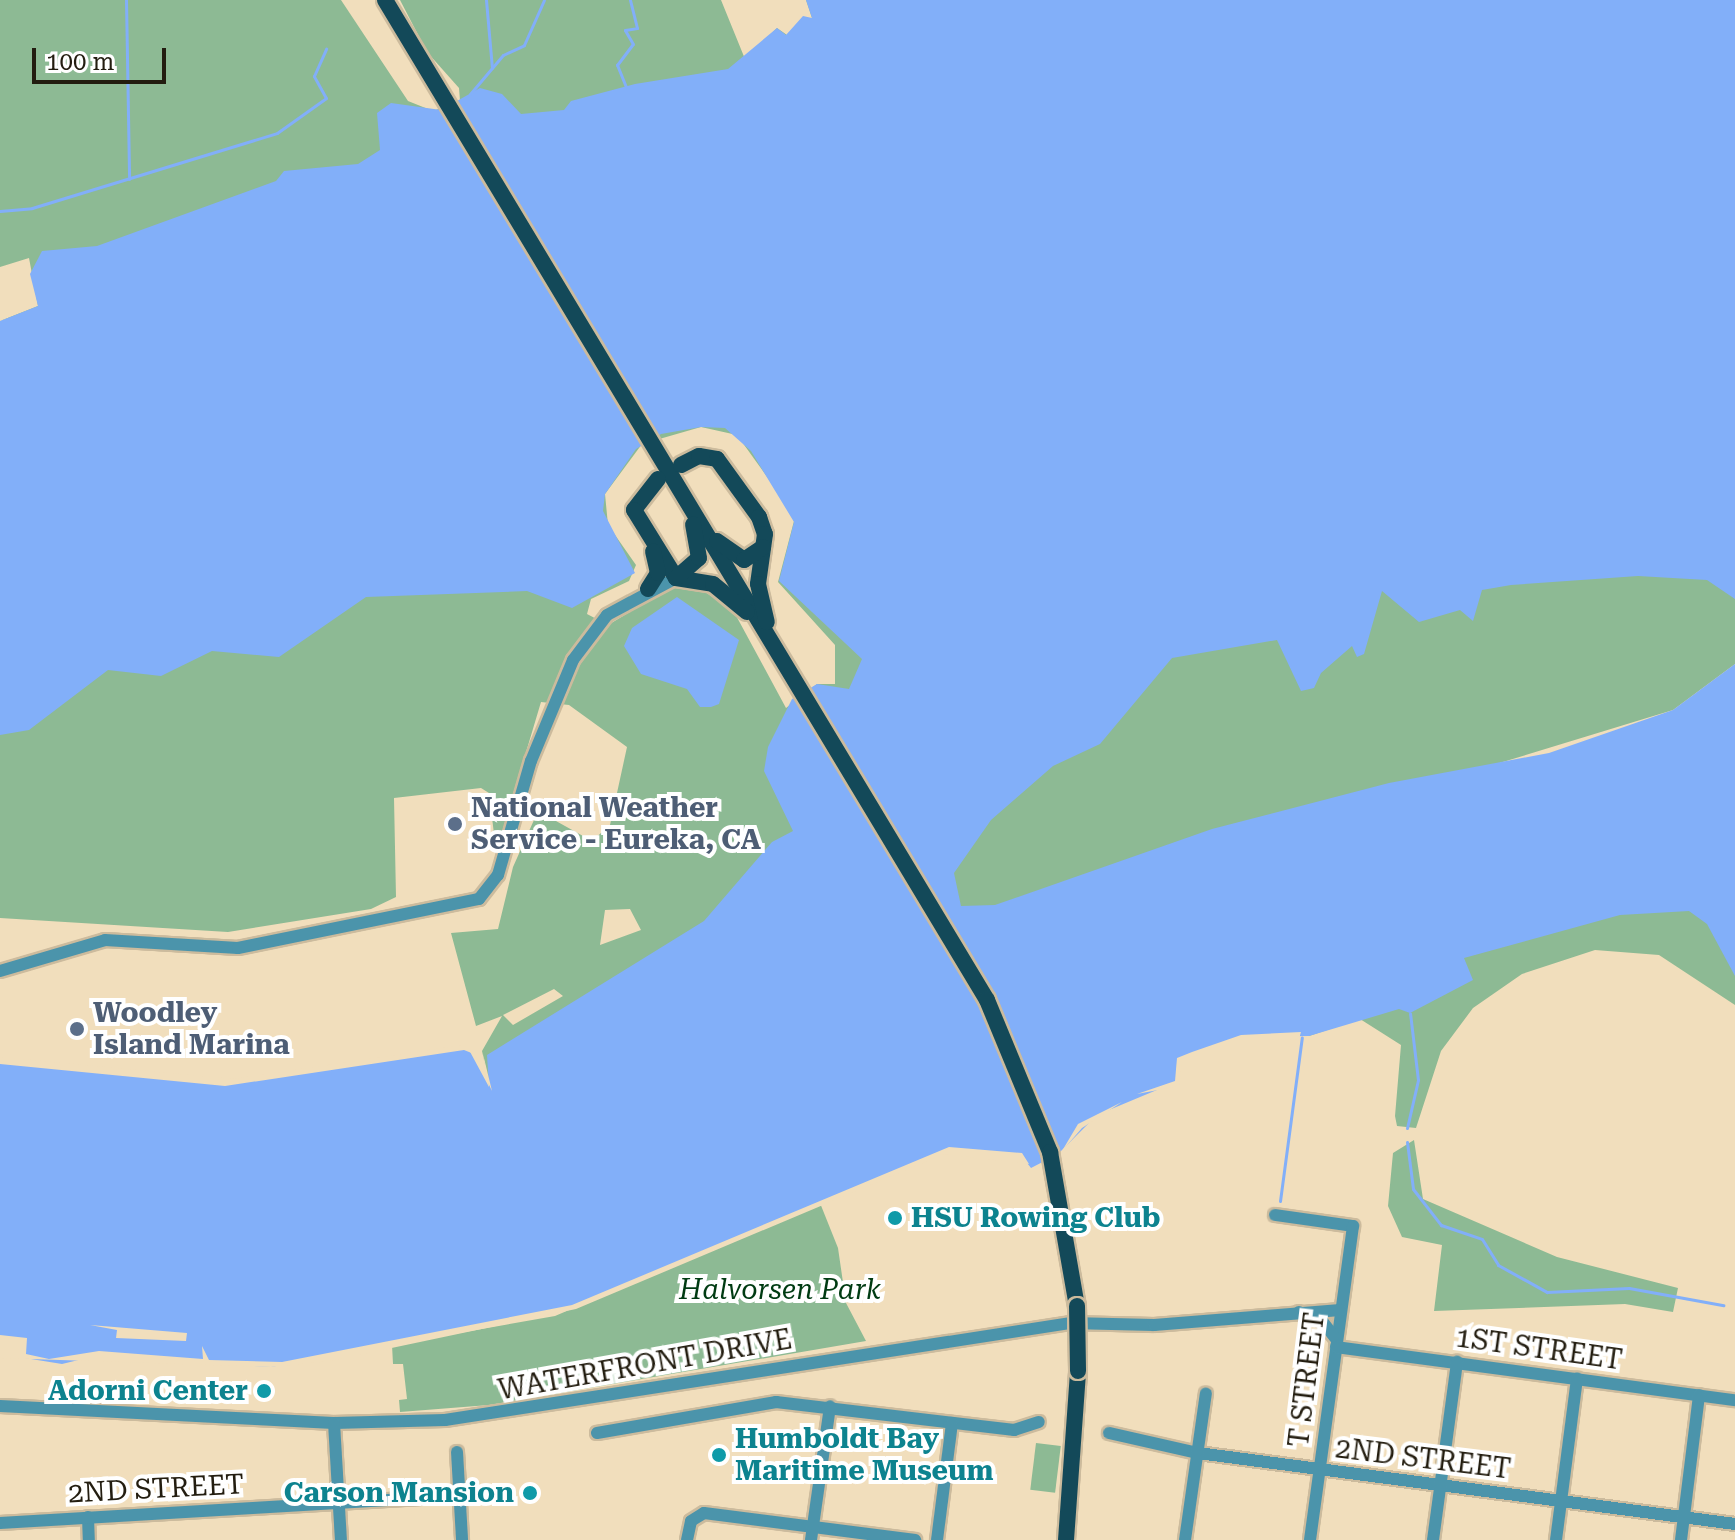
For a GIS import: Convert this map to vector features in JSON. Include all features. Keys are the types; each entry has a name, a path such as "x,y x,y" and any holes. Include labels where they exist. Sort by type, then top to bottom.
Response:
{"main road":[{"path":"385,0 987,1000 1025,1080 1066,1220 1078,1371 1066,1540"},
{"path":"648,589 658,568 634,506 670,474 699,456 721,462 764,528 759,592 773,643"},
{"path":"670,474 701,553 676,578"},
{"path":"699,521 739,559 752,559 763,547"},
{"path":"649,540 676,578 728,593 773,643"},
{"path":"1056,1540 1074,1429"}],"street":[{"path":"0,971 105,940 238,948 479,899 498,875 540,736 573,660 607,615 648,589 676,578"},
{"name":"T STREET","path":"1275,1215 1353,1226 1310,1540"},
{"name":"WATERFRONT DRIVE","path":"0,1406 334,1423 491,1417 1070,1323 1164,1325 1296,1311 1340,1310"},
{"path":"1296,1311 1322,1321 1336,1344"},
{"name":"1ST STREET","path":"1336,1344 1735,1400"},
{"path":"1433,1540 1457,1362"},
{"path":"1556,1540 1577,1378"},
{"path":"1185,1540 1206,1393"},
{"path":"1681,1540 1699,1395"},
{"path":"597,1433 748,1404 830,1406 1021,1430 1039,1422"},
{"path":"812,1533 830,1406"},
{"path":"334,1423 341,1540"},
{"path":"937,1540 952,1423"},
{"name":"2ND STREET","path":"1109,1433 1198,1453 1735,1524"},
{"path":"457,1452 462,1540"},
{"name":"2ND STREET","path":"0,1523 459,1496"},
{"path":"687,1540 697,1516 812,1533 915,1540"},
{"path":"88,1517 89,1540"}],"green space":[{"path":"0,0 341,0 408,101 433,111 460,101 459,88 427,52 400,0 721,0 745,59 777,28 787,35 812,18 806,0 860,0 811,41 0,321 38,306 29,258 0,267"},
{"path":"1735,0 1735,664 1673,710 972,924 822,844 490,1087 482,1051 502,1016 476,1026 451,933 498,929 513,867 538,811 592,841 610,825 627,747 569,705 541,702 501,836 494,834 489,793 481,788 394,798 396,897 371,909 228,932 0,918 0,654","holes":["701,427 737,435 783,499 794,521 778,582 835,645 835,684 817,684 786,708 733,610 694,585 668,589 608,625 587,614 591,599 629,581 636,565 608,525 605,494 642,444","630,909 641,930 600,945 605,910","554,989 563,996 513,1025 503,1015"]},
{"path":"1735,857 1735,1005 1659,955 1595,950 1522,974 1473,1008 1441,1051 1416,1128 1397,1126 1395,1116 1401,1045 1360,1019 1309,1036 1295,1030 1241,1035 1177,1058 1175,1081 1093,1112 1050,1152 1038,1116 1188,1046 1364,996 1675,868"},
{"path":"1414,1140 1423,1199 1557,1257 1678,1288 1673,1312 1625,1304 1434,1311 1442,1245 1402,1237 1388,1206 1393,1153"},
{"name":"Halvorsen Park","path":"820,1203 838,1248 846,1303 866,1341 489,1405 400,1412 399,1400 407,1399 403,1364 393,1364 392,1345 555,1316"},
{"path":"1036,1443 1061,1446 1055,1493 1030,1490"}],"water":[{"path":"806,0 1735,0 1735,599 1707,580 1638,576 1511,585 1482,590 1473,621 1460,610 1419,622 1382,591 1364,654 1357,657 1352,646 1321,673 1314,688 1301,691 1277,640 1172,658 1100,744 1053,766 991,820 954,873 961,906 995,905 1212,829 1389,783 1549,753 1673,710 1735,664 1735,976 1707,924 1689,911 1620,915 1464,958 1473,980 1410,1013 1399,1009 1309,1036 1242,1037 1177,1062 1176,1082 1097,1115 1058,1154 1031,1168 1024,1159 944,1153 574,1309 271,1367 95,1356 62,1364 0,1354 0,1060 233,1083 468,1048 489,1087 487,1055 704,921 772,842 793,831 764,771 768,747 792,699 817,684 849,689 862,659 779,581 794,522 751,451 725,428 701,427 661,434 636,449 605,494 603,511 635,573 572,608 527,591 366,597 279,657 212,651 161,676 108,670 29,730 0,735 0,321 38,306 30,274 42,251 97,246 276,181 284,171 358,164 380,150 377,113 391,103 441,110 480,88 502,94 521,114 564,110 571,101 635,84 728,69 777,28 786,35 803,16 812,18"},
{"path":"677,597 739,640 719,704 711,707 700,707 687,689 641,674 624,646 632,628"}],"pier":[{"path":"1301,1032 1299,1039 1242,1041 1182,1061 1179,1086 1137,1094 1175,1081 1177,1058 1192,1052 1241,1035"},
{"path":"469,1044 486,1077 483,1054 492,1091 474,1054 464,1050 225,1086 0,1064 0,1057 233,1079"},
{"path":"1122,1102 1082,1128 1062,1151 1078,1124"},
{"path":"949,1147 1022,1153 1029,1164 944,1154 576,1309 330,1361 271,1367 0,1358 0,1335 27,1338 26,1354 49,1359 99,1351 203,1359 202,1346 209,1360 282,1362 572,1305"},
{"path":"90,1325 187,1333 186,1341 116,1338 117,1330"}],"waterway":[{"path":"126,0 129,179"},
{"path":"486,0 492,68"},
{"path":"470,94 503,55 524,45 544,0"},
{"path":"626,87 617,65 633,44 625,30 637,28 630,0"},
{"path":"0,211 32,208 277,133 326,98 314,76 326,49"},
{"path":"1407,1128 1418,1080 1410,1013"},
{"path":"1280,1201 1302,1037"},
{"path":"1407,1142 1413,1189 1441,1225 1482,1239 1498,1265 1547,1292 1629,1288 1723,1305"}],"place":[{"name":"National Weather Service - Eureka, CA","path":"455,824"},
{"name":"Woodley Island Marina","path":"77,1029"},
{"name":"HSU Rowing Club","path":"895,1218"},
{"name":"Adorni Center","path":"264,1391"},
{"name":"Humboldt Bay Maritime Museum","path":"719,1455"},
{"name":"Carson Mansion","path":"530,1493"}]}
